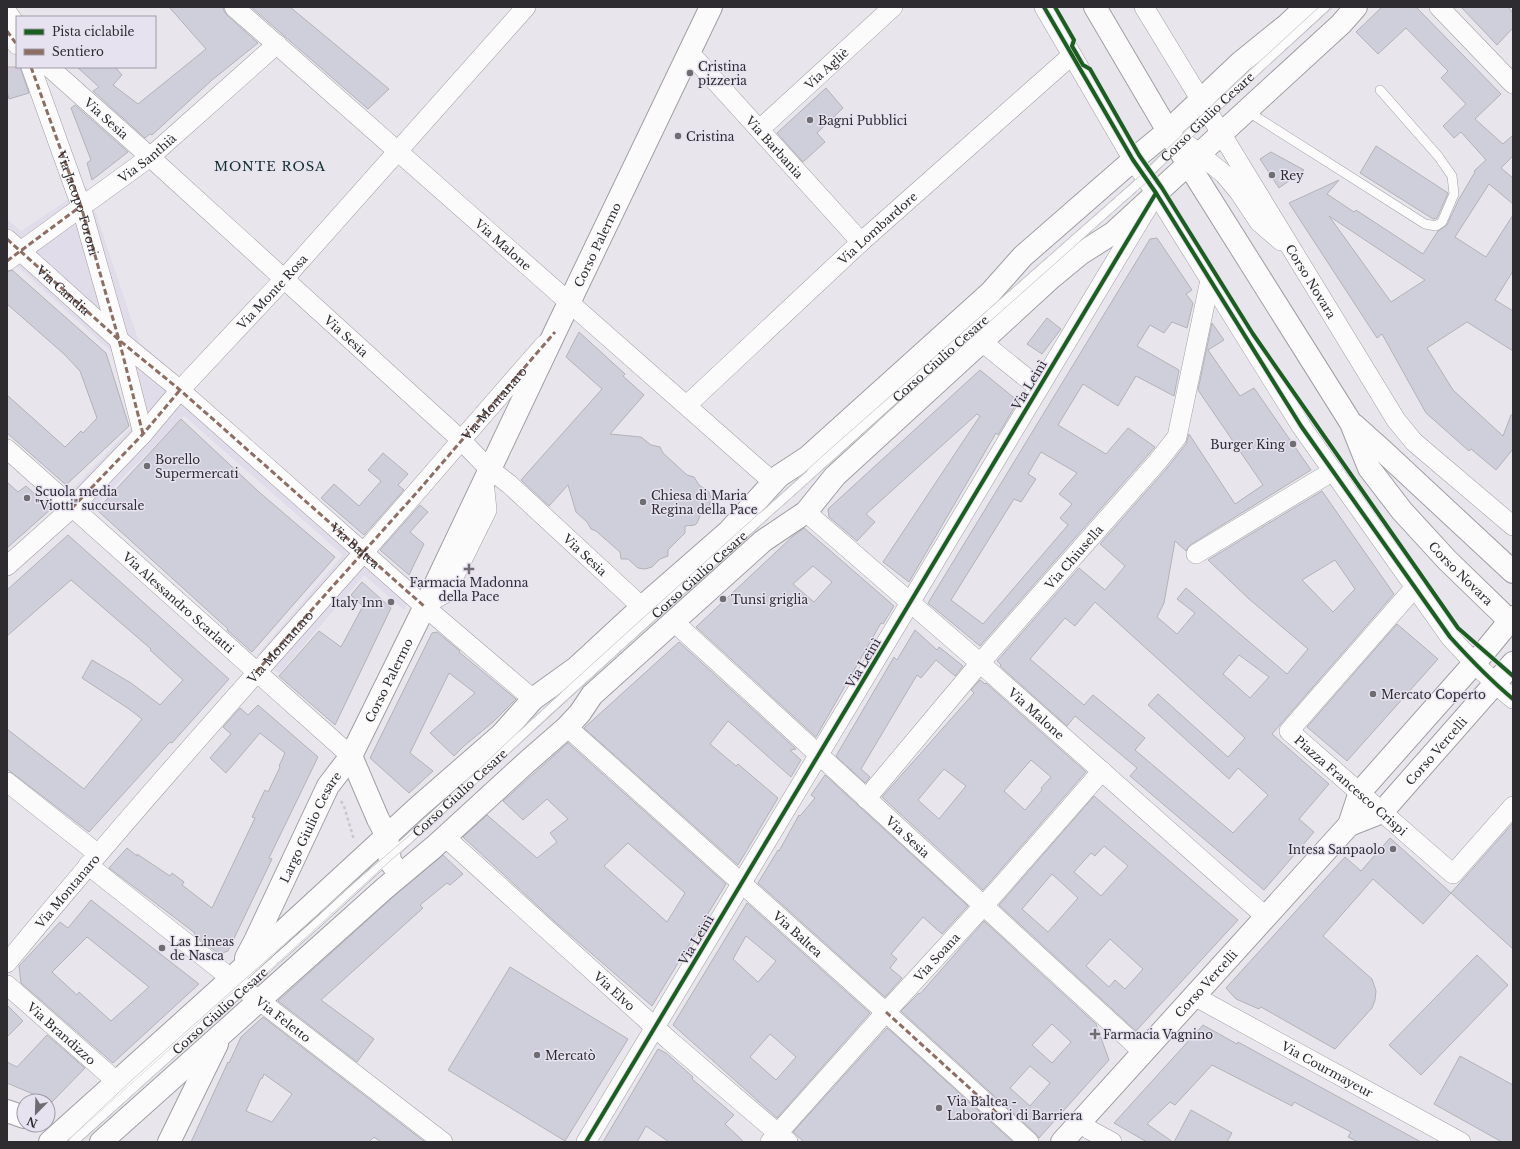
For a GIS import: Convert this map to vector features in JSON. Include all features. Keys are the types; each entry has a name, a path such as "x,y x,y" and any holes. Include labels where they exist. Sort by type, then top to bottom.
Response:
{"main road":[{"name":"Corso Palermo","path":"351,756 426,606 486,475 711,7"},
{"name":"Corso Novara","path":"1096,7 1138,82 1175,139 1194,158 1246,258 1351,423 1369,468 1402,511 1447,560 1512,621"},
{"name":"Corso Giulio Cesare","path":"445,836 566,727 580,713 592,695 673,621 763,541 806,512 835,476 1051,278 1080,254 1113,233 1145,177 1175,139 1205,106 1241,62 1288,24 1306,7"},
{"name":"Corso Giulio Cesare","path":"392,856 417,808 502,734 533,698 576,668 642,607 729,531 773,482 808,456 990,293 1023,256 1145,177 1194,158 1341,24 1356,7"},
{"name":"Corso Novara","path":"1351,423 1513,572"},
{"name":"Corso Vercelli","path":"1062,1142 1349,825 1360,792 1512,621"},
{"name":"Corso Vercelli","path":"1349,825 1382,812 1513,663"},
{"name":"Largo Giulio Cesare","path":"169,1142 222,1034 243,982 255,941 328,786 351,756 392,856"},
{"name":"Largo Giulio Cesare","path":"59,1137 116,1081 243,982 392,856 445,836"},
{"name":"Largo Giulio Cesare","path":"243,982 392,856"},
{"name":"Largo Giulio Cesare","path":"101,1142 222,1034"}],"street":[{"name":"Via Malone","path":"234,7 773,482"},
{"name":"Via Monte Rosa","path":"7,566 72,508 143,434 180,390 284,279 526,7"},
{"name":"Via Agliè","path":"760,129 892,7"},
{"path":"1044,7 1145,177 1301,426 1416,586 1450,637 1474,664 1513,699"},
{"name":"Corso Novara","path":"1144,7 1396,420 1414,442 1513,526"},
{"path":"1439,7 1513,84"},
{"path":"7,12 16,25"},
{"path":"7,31 16,44"},
{"name":"Via Santhià","path":"11,250 82,206 150,157 277,44"},
{"name":"Via Barbania","path":"689,52 861,242"},
{"name":"Via Lombardore","path":"687,405 861,242 1072,55"},
{"name":"Via Jacopo Foroni","path":"31,68 82,206 143,434"},
{"name":"Via Sesia","path":"50,68 461,440 486,475 509,484 642,607"},
{"path":"1194,158 1224,174 1239,192 1258,222 1294,252"},
{"name":"Via Leinì","path":"586,1142 1040,388 1145,177"},
{"name":"Via Candia","path":"11,250 180,390"},
{"name":"Via Chiusella","path":"866,799 980,663 1158,461 1177,437 1210,280"},
{"name":"Via Montanaro","path":"7,963 93,859 256,672 364,552 555,332"},
{"path":"982,342 1040,388"},
{"name":"Via Baltea","path":"180,390 533,698"},
{"name":"Via Alessandro Scarlatti","path":"7,449 351,756"},
{"path":"1196,554 1333,471"},
{"name":"Via Malone","path":"806,512 980,663 1266,917"},
{"name":"Piazza Francesco Crispi","path":"1416,586 1289,731 1453,874 1513,806"},
{"name":"Via Sesia","path":"673,621 1143,1052"},
{"name":"Via Baltea","path":"566,727 886,1012 1029,1142"},
{"name":"Via Soana","path":"778,1139 886,1012 984,905 1102,771"},
{"name":"Via Feletto","path":"7,782 93,859 243,982 443,1142"},
{"name":"Via Elvo","path":"445,836 778,1139"},
{"name":"Via Brandizzo","path":"7,985 116,1081"},
{"name":"Via Courmayeur","path":"1194,996 1440,1137 1460,1142"},
{"path":"1080,1122 1107,1141"}],"lane":[{"name":"Corso Giulio Cesare","path":"1205,106 1325,7"},
{"path":"1246,110 1425,224 1436,226 1442,222 1454,194 1452,176 1438,156 1380,90"},
{"name":"Corso Giulio Cesare","path":"392,856 617,648 903,391 1145,177"},
{"name":"Corso Giulio Cesare","path":"59,1137 243,982"}],"path":[{"path":"328,786 336,792 344,806 354,840"}],"shaded area":[{"path":"87,187 139,342 417,585 404,610 364,575 279,674 257,655 343,555 184,416 92,509 72,490 135,423 115,355 16,265 7,271 7,219 21,231"}],"building":[{"path":"169,7 223,7 227,15 258,43 212,80 152,135 150,134 145,138 93,91 99,87 78,68 116,68 122,75 113,85 138,104 206,49"},
{"path":"251,7 290,7 389,89 368,109"},
{"path":"1382,7 1416,7 1501,94 1475,119 1503,144 1513,135 1513,156 1501,168 1513,178 1513,204 1489,184 1455,237 1486,257 1513,215 1513,271 1495,300 1513,311 1513,351 1467,322 1427,348 1453,390 1503,436 1511,415 1513,415 1513,449 1496,470 1471,449 1469,451 1426,413 1382,334 1377,338 1289,203 1339,180 1327,194 1354,212 1356,210 1423,254 1438,231 1447,225 1459,199 1475,172 1474,171 1486,160 1461,132 1454,138 1443,126 1466,104 1441,78 1448,71 1406,28 1378,54 1356,32","holes":["1329,216 1425,280 1391,302"]},
{"path":"1461,7 1508,7 1513,13 1513,28 1497,45"},
{"path":"7,67 20,68 29,93 9,99 7,91"},
{"name":"Bagni Pubblici","path":"826,88 843,108 817,133 825,142 803,162 777,133"},
{"path":"75,105 128,152 92,180 87,163 91,160 71,108"},
{"path":"1376,146 1448,193 1437,218 1433,219 1360,173"},
{"path":"1271,152 1304,170 1279,188 1260,159"},
{"path":"1157,238 1192,290 1186,294 1193,303 1187,328 1172,322 1164,333 1150,325 1137,346 1179,370 1174,396 1136,376 1118,406 1083,384 1058,425 1106,454 1128,428 1155,447 980,646 928,603 1150,239","holes":["1041,452 1077,473 1059,494 1072,504 1060,518 1068,525 983,624 951,600 1014,499 1021,502 1036,479 1028,474"]},
{"path":"12,270 106,353 129,426 66,485 7,433 7,395 65,447 81,431 83,433 97,418 80,371 64,354 7,304 7,272"},
{"path":"1047,318 1061,329 1042,354 1027,344"},
{"path":"1212,323 1224,340 1208,350 1240,396 1254,388 1311,470 1190,545 1186,551 1175,541 1164,603 1157,617 1177,634 1195,613 1177,599 1186,588 1287,674 1308,649 1249,599 1208,560 1322,491 1394,594 1272,734 1329,784 1299,819 1314,832 1264,890 1130,776 1137,768 1075,716 1067,726 1000,666 1001,665 997,661 1079,568 1105,590 1125,566 1100,544 1167,468 1186,444 1189,434 1235,504 1263,485 1198,390","holes":["1335,560 1355,589 1333,612 1302,580","1095,602 1245,738 1228,757 1158,694 1148,705 1229,779 1238,768 1268,795 1233,833 1135,750 1145,738 1093,695 1084,705 1030,659 1065,618 1075,626","1239,655 1269,677 1250,698 1223,674"]},
{"path":"579,332 625,374 623,376 644,395 610,434 641,437 651,445 660,447 663,453 687,475 694,477 699,485 709,492 711,499 709,506 700,516 697,523 695,525 685,526 685,533 668,550 668,556 660,559 652,567 645,569 638,568 628,559 621,559 620,552 596,531 591,529 587,522 576,512 568,485 549,506 521,480 602,389 566,357"},
{"path":"980,370 1018,401 998,435 996,433 909,582 883,562 980,416 977,414 866,514 875,522 857,541 829,517 828,509"},
{"path":"181,419 259,492 335,557 252,652 97,510"},
{"path":"383,453 408,474 398,485 404,490 364,535 321,498 334,484 359,506 381,481 368,470"},
{"path":"7,482 18,492 26,486 51,509 7,548"},
{"path":"420,505 428,512 410,532 424,544 409,575 380,550"},
{"path":"804,528 894,606 883,624 881,623 816,737 696,627 792,537","holes":["813,566 832,582 814,602 793,584"]},
{"path":"68,535 229,679 89,832 7,769 7,729 84,789 142,719 82,678 92,660 131,683 160,705 183,680 150,650 151,649 71,580 7,636 7,590"},
{"path":"362,582 391,608 335,725 279,676 319,631 341,647 363,606 351,595"},
{"name":"Mercato Coperto","path":"1397,624 1438,659 1347,761 1307,727"},
{"path":"915,630 937,650 939,647 963,666 955,676 936,660 921,678 917,675 861,769 870,777 865,783 836,756 894,657 897,660"},
{"path":"437,632 516,699 493,722 454,756 430,733 475,693 449,673 410,753 433,771 409,793 370,758 432,633"},
{"path":"679,642 796,749 790,750 801,760 791,777 728,721 710,744 736,766 738,764 778,798 738,865 584,728"},
{"path":"980,680 985,684 986,683 1086,772 983,890 882,797 974,693 971,690","holes":["1031,760 1051,777 1025,810 1004,791","944,769 966,786 939,819 918,800"]},
{"path":"258,705 318,757 269,858 272,859 228,951 219,954 194,935 195,933 109,868 127,848 137,856 137,854 170,876 172,873 184,882 182,885 212,908 255,818 252,817 265,790 268,792 285,753 260,733 226,773 210,758 231,734 223,727 240,708 248,715"},
{"path":"568,743 726,884 652,1006 554,921 463,837 487,815 537,858 557,842 550,833 568,819 547,799 523,820 503,801","holes":["628,843 685,893 667,922 604,866"]},
{"path":"825,775 968,906 942,934 923,917 891,954 897,959 890,968 902,978 885,997 758,883 778,850 779,851 799,815 800,816 815,798 811,795"},
{"path":"1094,796 1238,920 1136,1031 999,905","holes":["1104,846 1128,866 1101,896 1074,872 1091,853 1095,856","1052,874 1078,898 1048,932 1022,909","1110,939 1143,969 1125,989 1115,980 1109,987 1086,966"]},
{"path":"1513,823 1513,949 1451,893"},
{"path":"1390,838 1451,893 1423,924 1373,879 1323,936 1372,979 1376,991 1372,1008 1335,1049 1261,1007 1259,1009 1236,999 1226,988 1345,857 1361,871"},
{"path":"443,855 463,874 450,885 447,883 420,905 423,908 321,1000 374,1039 357,1062 278,1001 393,897"},
{"path":"91,900 199,984 113,1063 21,983 19,966 60,922 68,928","holes":["87,937 149,987 111,1021 79,992 77,995 52,972"]},
{"path":"747,903 870,1013 777,1118 673,1025","holes":["746,936 776,961 758,982 733,959","770,1034 796,1057 776,1080 750,1057"]},
{"path":"984,921 1096,1024 1109,1060 1039,1138 901,1011 919,993 920,994","holes":["1052,1024 1071,1042 1052,1063 1032,1045","1030,1066 1050,1083 1030,1106 1010,1088"]},
{"path":"1477,955 1508,985 1421,1075 1389,1045"},
{"name":"Mercatò","path":"510,967 628,1039 565,1141 448,1070"},
{"path":"7,1005 23,1021 7,1037"},
{"path":"263,1017 425,1142 381,1142 374,1137 369,1142 191,1142 241,1037","holes":["264,1074 292,1094 272,1122 246,1111"]},
{"path":"1203,1025 1237,1044 1238,1042 1421,1142 1358,1142 1348,1137 1351,1132 1294,1102 1292,1106 1212,1065 1175,1105 1170,1102 1147,1124 1173,1142 1147,1142 1114,1123"},
{"path":"887,1028 1013,1142 804,1142 793,1132"},
{"path":"47,1035 85,1068 56,1098 56,1093 31,1093 7,1083 7,1062 17,1067"},
{"path":"658,1049 666,1053 693,1077 692,1079 734,1115 725,1124 744,1142 669,1142 646,1126 637,1142 603,1142"},
{"path":"1460,1056 1513,1085 1513,1142 1502,1142 1434,1104"},
{"path":"1191,1110 1232,1133 1227,1142 1174,1142"}],"tram line":[{"path":"66,1142 133,1079 326,907 418,828 522,728 827,452 1142,174 1207,110 1319,7"},
{"path":"81,1142 390,861 433,824 550,715 710,570 1148,181 1212,117 1333,7"}],"marked path":[{"path":"7,31 16,44"},
{"path":"31,68 81,206 119,340 143,434"},
{"path":"7,261 81,206"},
{"path":"7,239 119,340 180,390 425,607"},
{"path":"256,672 419,490 555,332"},
{"path":"72,508 143,434 180,390"},
{"path":"886,1012 998,1114"}],"cycle path":[{"path":"1044,7 1133,160 1156,193 1301,426 1450,637 1480,669 1513,699"},
{"path":"1055,7 1074,40 1072,46 1083,65 1090,69 1139,155 1162,188 1253,334 1458,628 1513,676"},
{"path":"586,1142 1156,193"}],"place":[{"name":"Cristina pizzeria","path":"690,73"},
{"name":"Bagni Pubblici","path":"810,120"},
{"name":"Cristina","path":"678,136"},
{"name":"Rey","path":"1272,175"},
{"name":"Burger King","path":"1293,444"},
{"name":"Borello Supermercati","path":"147,466"},
{"name":"Scuola media \"Viotti\" succursale","path":"27,498"},
{"name":"Chiesa di Maria Regina della Pace","path":"643,502"},
{"name":"Farmacia Madonna della Pace","path":"469,569"},
{"name":"Tunsi griglia","path":"723,599"},
{"name":"Italy Inn","path":"391,602"},
{"name":"Mercato Coperto","path":"1373,694"},
{"name":"Intesa Sanpaolo","path":"1393,849"},
{"name":"Las Lineas de Nasca","path":"162,948"},
{"name":"Farmacia Vagnino","path":"1095,1034"},
{"name":"Mercatò","path":"537,1055"},
{"name":"Via Baltea - Laboratori di Barriera","path":"939,1108"}],"district":[{"name":"MONTE ROSA","path":"270,166"}]}
